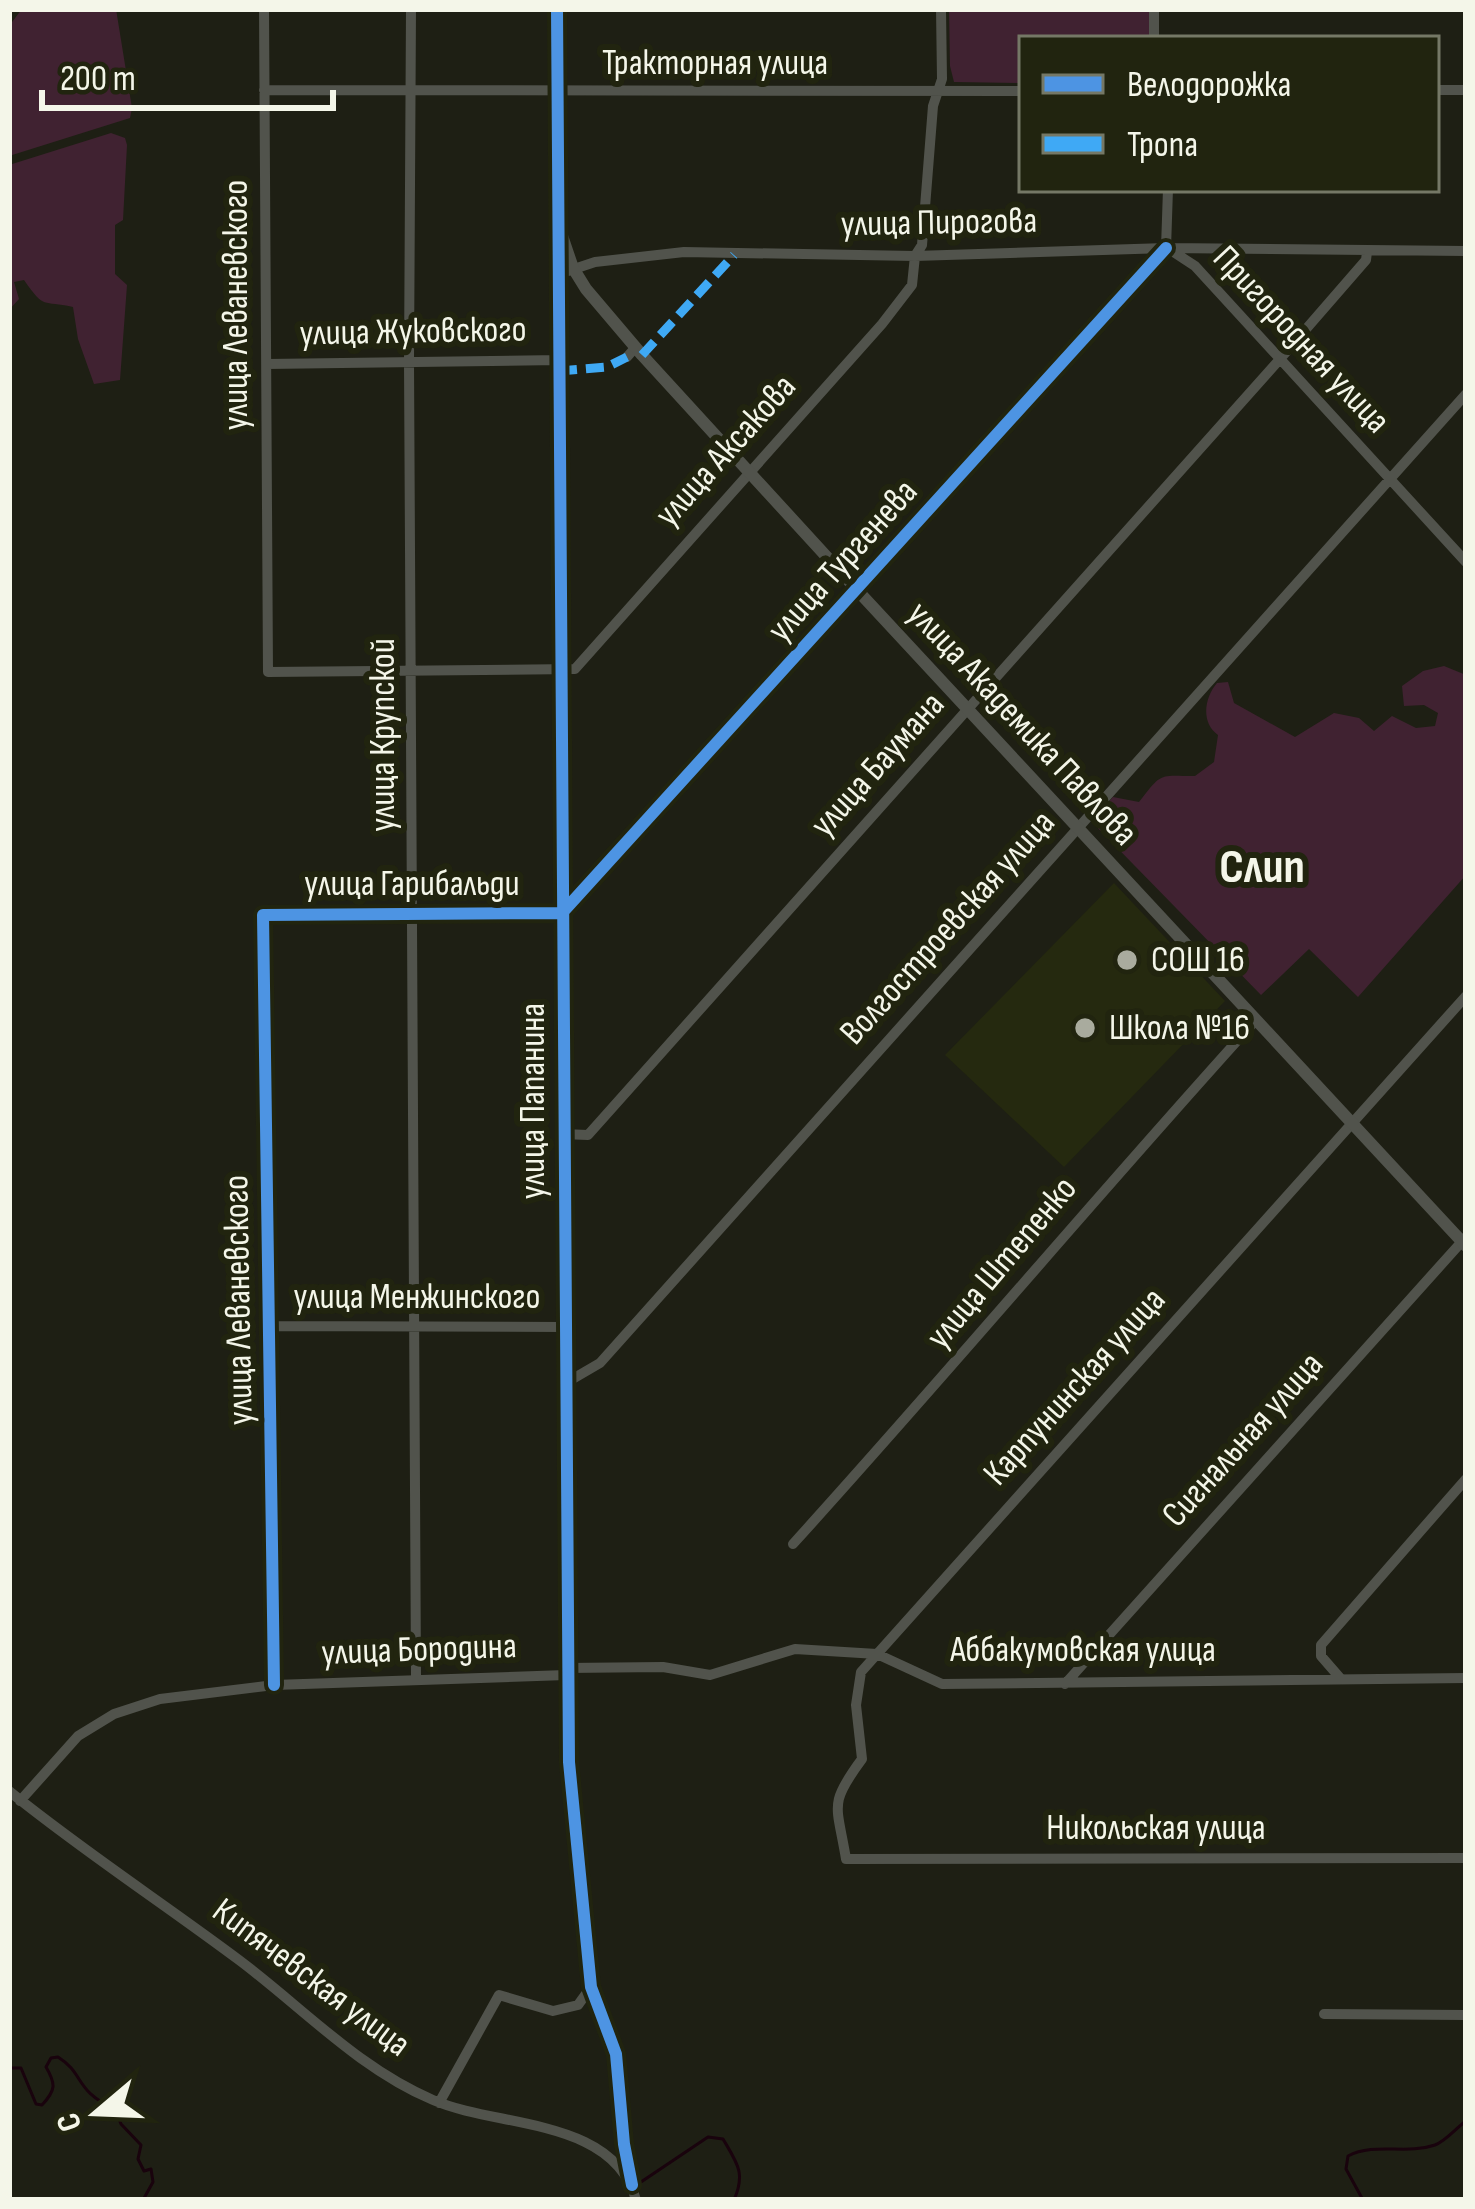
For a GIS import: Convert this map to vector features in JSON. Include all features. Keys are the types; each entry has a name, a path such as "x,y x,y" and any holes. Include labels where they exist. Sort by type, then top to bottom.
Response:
{"street":[{"name":"улица Леваневского","path":"264,9 268,672 413,671"},
{"name":"улица Крупской","path":"411,9 416,1678"},
{"path":"557,9 557,93"},
{"name":"улица Аксакова","path":"561,670 574,669 912,285 915,256 922,245 933,106 942,79 941,9"},
{"name":"Тракторная улица","path":"264,90 1019,91"},
{"name":"улица Академика Павлова","path":"557,93 559,226 567,272 631,352 748,470 1465,1241"},
{"path":"1166,248 1168,192"},
{"name":"улица Пирогова","path":"567,272 595,262 684,252 915,256 1166,248 1466,251"},
{"name":"Пригородная улица","path":"1166,248 1195,266 1466,562"},
{"name":"улица Тургенева","path":"562,913 1166,248"},
{"name":"улица Баумана","path":"563,1134 588,1135 1280,359 1366,260 1367,252"},
{"name":"улица Папанина","path":"567,272 559,360 569,1762 591,1987 616,2054 632,2185"},
{"name":"улица Жуковского","path":"268,364 559,360"},
{"name":"Волгостроевская улица","path":"564,1384 600,1363 1466,394"},
{"path":"413,671 561,670"},
{"name":"улица Гарибальди","path":"263,915 562,913"},
{"name":"улица Леваневского","path":"263,915 274,1685"},
{"name":"Карпунинская улица","path":"846,1858 838,1791 862,1759 856,1687 861,1672 1466,996"},
{"name":"улица Штепенко","path":"793,1544 1256,1020"},
{"name":"Сигнальная улица","path":"1066,1684 1465,1241"},
{"name":"улица Менжинского","path":"270,1326 564,1327"},
{"path":"1341,1678 1321,1656 1321,1645 1466,1479"},
{"name":"Аббакумовская улица","path":"566,1671 663,1667 710,1675 794,1649 877,1654 942,1684 1466,1678"},
{"name":"улица Бородина","path":"20,1801 78,1736 114,1714 160,1700 274,1685 566,1671"},
{"name":"Кипячевская улица","path":"9,1792 408,2089 439,2103 562,2131 592,2143 632,2185 636,2200"},
{"name":"Никольская улица","path":"846,1858 1466,1858"},
{"path":"439,2103 499,1995 553,2011 578,2005 591,1987"},
{"path":"1324,2014 1466,2015"}],"shaded area":[{"path":"22,9 116,9 130,118 9,156 9,26"},
{"path":"949,9 1149,9 1149,36 1019,36 1019,83 954,82"},
{"path":"111,133 125,138 127,145 123,220 115,225 115,274 127,285 120,380 94,384 73,307 41,300 24,280 14,282 19,299 9,310 9,165"},
{"path":"1444,666 1466,675 1466,875 1358,997 1309,949 1261,995 1091,821 1113,797 1139,802 1163,777 1195,776 1214,762 1218,735 1206,709 1217,683 1228,682 1234,703 1295,737 1334,713 1359,718 1374,731 1392,716 1416,728 1435,726 1438,713 1424,705 1404,706 1402,686 1423,671"},
{"name":"Школа №16","path":"1114,883 1225,1001 1064,1167 945,1055"}],"waterway":[{"path":"9,2068 21,2068 36,2104 42,2105 53,2087 46,2067 51,2058 58,2057 93,2096 115,2109 121,2124 141,2145 138,2159 144,2171 151,2169 153,2182 143,2200"},
{"path":"1363,2200 1346,2169 1348,2156 1435,2145 1466,2121"},
{"path":"638,2184 708,2137 723,2139 739,2175 734,2200"}],"marked path":[{"path":"642,355 734,255"},
{"path":"559,371 607,367 627,357"}],"cycle path":[{"path":"557,9 569,1762 591,1987 616,2054 632,2185"},
{"path":"274,1685 263,915 562,913 1166,248"}],"place":[{"name":"СОШ 16","path":"1127,960"},
{"name":"Школа №16","path":"1085,1028"}],"district":[{"name":"Слип","path":"1262,867"}]}
